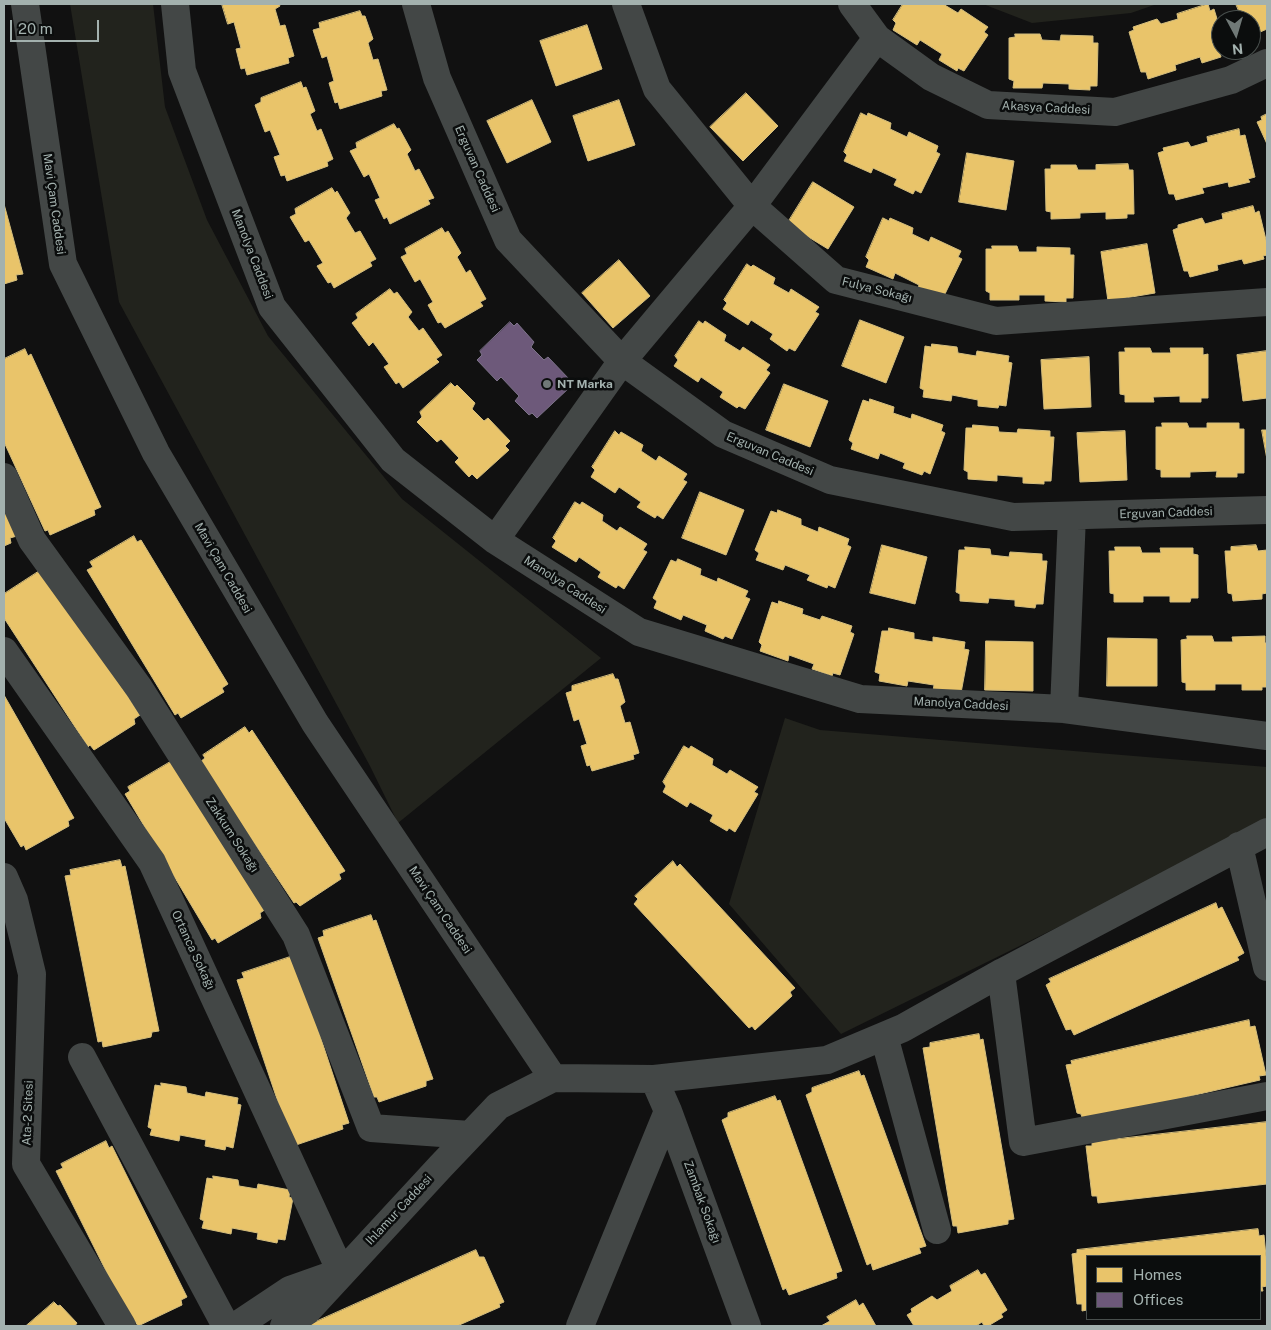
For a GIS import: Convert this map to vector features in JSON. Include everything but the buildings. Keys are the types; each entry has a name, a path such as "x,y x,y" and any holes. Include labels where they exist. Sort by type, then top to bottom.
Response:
{"street":[{"name":"Mavi Çam Caddesi","path":"25,4 63,264 151,444 315,723 553,1078"},
{"name":"Manolya Caddesi","path":"175,4 182,71 272,307 393,460 495,540 639,632 860,700 1064,709 1267,736"},
{"name":"Erguvan Caddesi","path":"416,4 437,78 508,240 622,361 723,434 830,480 1013,517 1267,510"},
{"name":"Fulya Sokağı","path":"626,4 657,89 752,206 836,280 996,321 1267,302"},
{"name":"Akasya Caddesi","path":"852,4 877,38 931,77 988,105 1115,112 1231,80 1267,63"},
{"path":"495,540 622,361 752,206 877,38"},
{"name":"Zakkum Sokağı","path":"4,477 32,540 138,688 296,935 371,1128 470,1135"},
{"path":"1064,709 1072,516"},
{"name":"Ortanca Sokağı","path":"4,651 152,862 341,1272"},
{"path":"553,1078 654,1079 827,1060 903,1028 1001,972 1267,832"},
{"path":"1239,846 1267,967"},
{"name":"Ata-2 Sitesi","path":"4,877 14,900 32,974 26,1164 122,1326"},
{"path":"1001,972 1023,1142 1267,1096"},
{"path":"884,1036 937,1230"},
{"path":"82,1057 226,1326"},
{"name":"Ihlamur Caddesi","path":"236,1326 290,1290 341,1272 498,1106 553,1078"},
{"name":"Zambak Sokağı","path":"654,1079 668,1111 748,1326"},
{"path":"580,1326 668,1111"},
{"path":"284,1326 307,1311 341,1272"}],"shaded area":[{"path":"70,4 153,4 165,107 207,220 268,336 402,499 601,658 398,823 370,766 119,302"},
{"path":"983,4 1157,4 1131,13 1032,23"},
{"path":"785,718 820,730 1267,767 1267,824 841,1034 729,904"}],"place":[{"name":"NT Marka","path":"547,384"}]}
